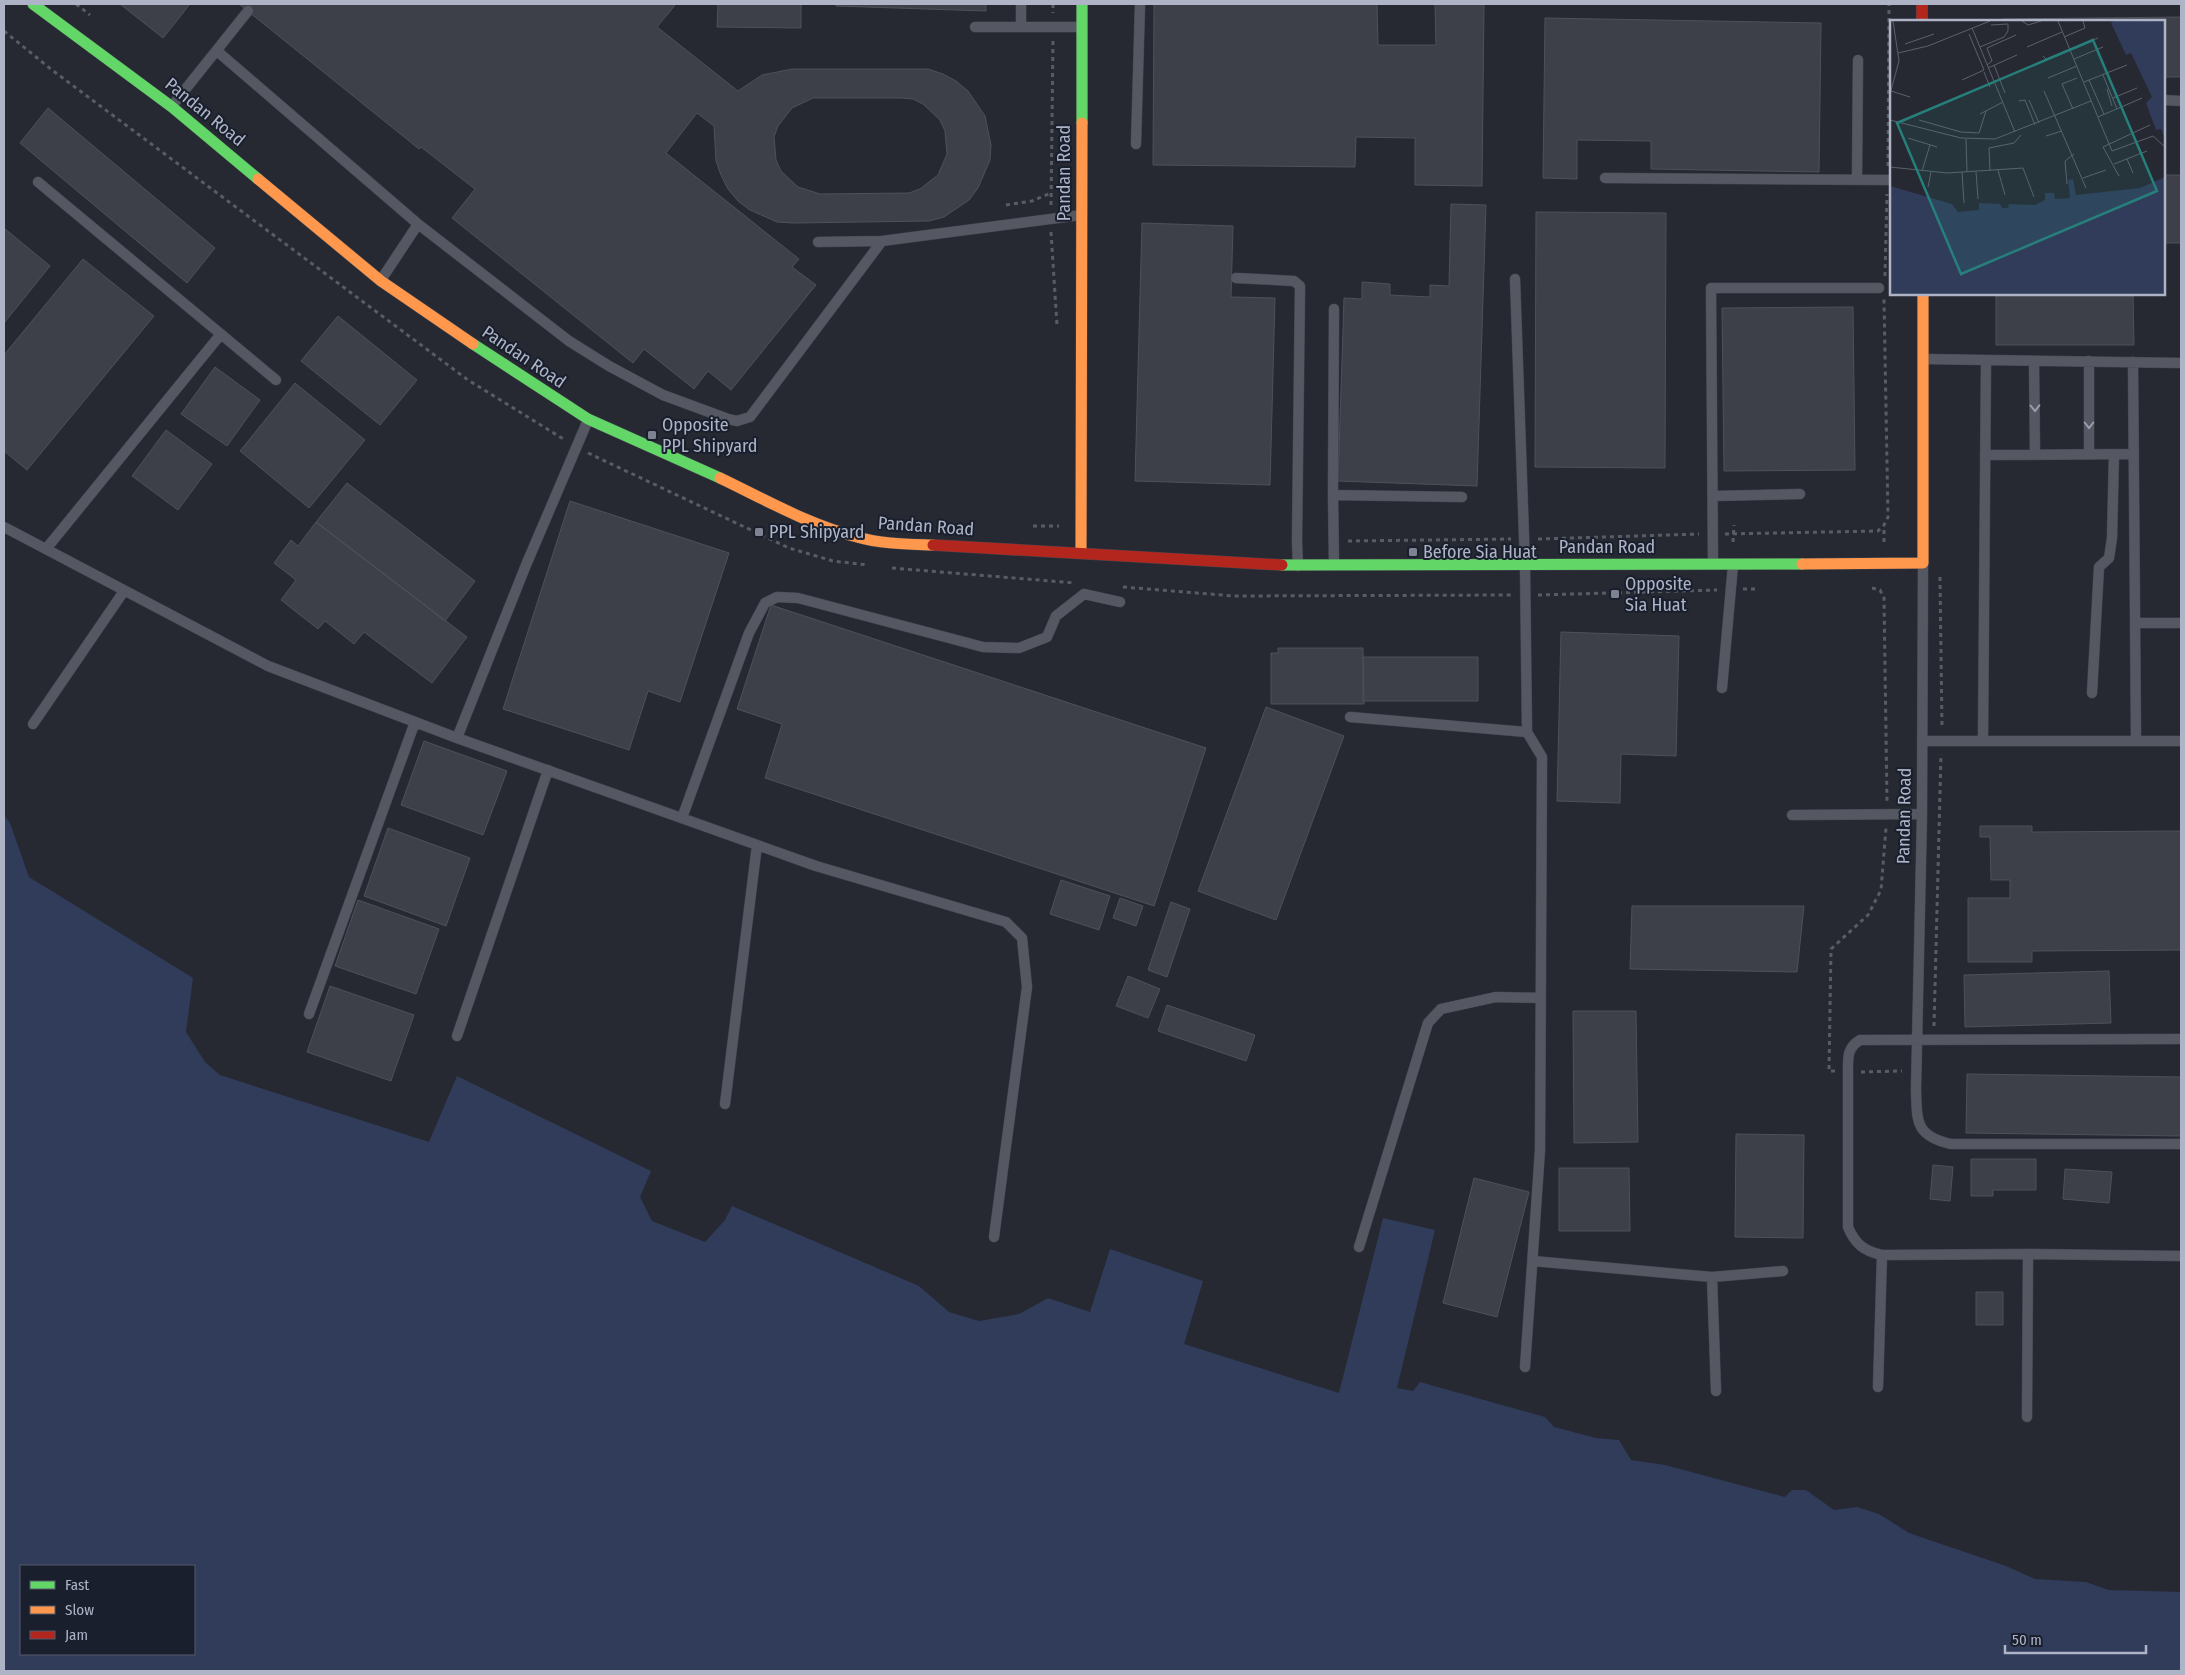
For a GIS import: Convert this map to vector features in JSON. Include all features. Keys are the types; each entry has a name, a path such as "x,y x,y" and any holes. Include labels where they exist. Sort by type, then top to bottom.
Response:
{"street":[{"name":"Pandan Road","path":"33,4 172,107 381,281 541,390 588,419 801,517 855,537 897,544 1081,552 1298,566 1923,563 1923,295"},
{"name":"Pandan Road","path":"1081,552 1083,431 1082,4"},
{"path":"1922,4 1922,20"}],"lane":[{"path":"1021,4 1021,27"},
{"path":"1136,144 1140,4"},
{"path":"172,107 248,12"},
{"path":"975,27 1082,28"},
{"path":"217,51 418,224 569,341 609,366 664,395 737,421 750,417 882,240"},
{"path":"1857,180 1858,60"},
{"path":"2165,100 2181,101"},
{"path":"1605,178 1890,180"},
{"path":"38,182 276,380"},
{"path":"818,242 882,240 1081,215"},
{"path":"381,281 418,224"},
{"path":"1236,278 1294,280 1300,286 1298,566"},
{"path":"1515,279 1526,595 1527,732 1542,757 1540,1150 1525,1367"},
{"path":"1713,564 1711,288 1880,288"},
{"path":"1334,309 1332,495 1334,566"},
{"path":"46,549 221,334"},
{"path":"1924,359 2181,362"},
{"path":"1983,741 1986,360"},
{"path":"2034,361 2035,454"},
{"path":"2089,454 2090,362"},
{"path":"2133,362 2136,741"},
{"path":"458,738 526,564 588,419"},
{"path":"2092,693 2099,567 2109,558 2112,538 2114,454"},
{"path":"1985,455 2134,454"},
{"path":"1713,496 1800,494"},
{"path":"1332,495 1462,497"},
{"path":"4,527 268,666 458,738 816,866 1006,922 1022,938 1027,987 994,1237"},
{"name":"Pandan Road","path":"1923,563 1922,814 1916,1039 1917,1122 1926,1133 1941,1142 1952,1144 2181,1144"},
{"path":"1722,688 1733,564"},
{"path":"33,724 124,591"},
{"path":"682,818 749,633 765,603 777,597 798,598 983,647 1019,648 1047,637 1056,616 1084,594 1120,602"},
{"path":"2135,623 2181,623"},
{"path":"1350,717 1527,732"},
{"path":"309,1014 415,722"},
{"path":"1922,741 2181,741"},
{"path":"457,1036 548,770"},
{"path":"1792,815 1922,814"},
{"path":"725,1104 757,845"},
{"path":"1359,1247 1428,1023 1441,1009 1496,997 1541,998"},
{"path":"2181,1038 1860,1040 1852,1045 1848,1053 1848,1227 1852,1238 1859,1246 1882,1255 2181,1256"},
{"path":"2027,1417 2028,1254"},
{"path":"1878,1387 1882,1255"},
{"path":"1533,1261 1712,1277 1783,1271"},
{"path":"1712,1277 1716,1391"}],"path":[{"path":"1885,279 1890,180 1888,4"},
{"path":"1053,27 1050,219 1057,331"},
{"path":"4,31 52,70 468,380 576,447 789,548 832,561 872,565"},
{"path":"1006,205 1032,201 1051,193"},
{"path":"1334,541 1878,532 1884,526 1888,517 1884,298"},
{"path":"1056,526 1057,516"},
{"path":"1028,526 1081,528"},
{"path":"891,568 1080,583"},
{"path":"1933,1039 1942,741 1940,569"},
{"path":"1118,586 1234,596 1526,595 1724,590"},
{"path":"1869,587 1880,590 1884,598 1886,815 1882,890 1868,915 1831,949 1829,1071 1916,1071"},
{"path":"1734,590 1764,588"}],"water":[{"path":"4,815 10,823 29,877 193,978 186,1032 205,1062 220,1075 429,1142 457,1076 651,1171 640,1197 652,1221 705,1242 725,1220 732,1206 919,1286 949,1312 979,1321 1019,1314 1048,1298 1090,1312 1110,1249 1203,1281 1184,1344 1339,1393 1383,1218 1435,1230 1397,1388 1413,1391 1420,1382 1545,1417 1554,1427 1596,1438 1619,1440 1631,1460 1665,1465 1785,1497 1792,1490 1806,1490 1834,1510 1857,1507 1879,1514 1909,1533 2006,1566 2035,1579 2086,1582 2109,1590 2181,1592 2181,1671 4,1671"}],"building":[{"path":"120,4 190,4 163,38"},
{"path":"239,4 676,4 657,27 738,91 762,75 792,69 928,69 956,81 968,91 985,116 991,145 990,160 978,188 969,200 944,217 929,221 777,222 750,210 738,201 728,189 716,161 714,126 697,113 666,153 799,259 792,267 816,285 731,390 708,371 694,389 644,349 633,363 452,218 475,189 421,147 419,149","holes":["813,98 913,99 923,104 940,120 945,131 947,154 938,175 920,189 909,193 820,194 798,187 781,171 776,160 774,137 778,126 792,108"]},
{"path":"718,4 801,4 801,28 717,27"},
{"path":"836,4 986,4 986,11 836,6"},
{"path":"1154,4 1377,4 1378,45 1436,45 1435,4 1484,4 1482,186 1415,185 1415,138 1356,137 1355,167 1153,165"},
{"path":"2181,17 2181,77 2165,77 2165,20 2002,19"},
{"path":"1545,18 1821,23 1819,172 1651,169 1651,141 1577,140 1577,179 1543,178"},
{"path":"48,108 215,248 187,283 20,143"},
{"path":"2165,175 2181,175 2181,243 2165,243"},
{"path":"1451,204 1486,205 1477,486 1338,481 1344,298 1362,299 1362,282 1390,284 1390,295 1430,297 1430,285 1449,286"},
{"path":"1536,212 1666,213 1665,468 1535,467"},
{"path":"1142,223 1233,226 1231,297 1275,298 1270,485 1135,481"},
{"path":"4,228 50,266 4,323"},
{"path":"83,259 154,316 27,470 4,451 4,355"},
{"path":"1996,295 2133,295 2134,345 1996,345"},
{"path":"1853,307 1855,470 1724,471 1722,308"},
{"path":"338,316 417,380 380,425 301,361"},
{"path":"215,367 260,400 227,446 181,414"},
{"path":"295,383 365,440 309,508 240,451"},
{"path":"166,430 212,464 178,510 132,476"},
{"path":"347,483 475,581 445,621 316,522"},
{"path":"570,501 729,553 680,702 648,691 629,750 503,709"},
{"path":"316,522 467,637 432,683 364,632 354,644 325,621 318,629 281,600 296,580 274,563 291,540 298,546"},
{"path":"771,605 1206,748 1154,906 765,778 782,724 737,709"},
{"path":"1561,632 1679,636 1676,756 1621,754 1620,803 1557,801"},
{"path":"1278,648 1363,648 1364,704 1271,704 1271,653 1278,653"},
{"path":"1363,657 1478,657 1478,701 1363,701"},
{"path":"1266,707 1344,736 1276,920 1198,891"},
{"path":"424,741 507,771 483,835 401,805"},
{"path":"1980,826 2032,826 2032,832 2181,831 2181,950 2032,951 2032,962 1968,962 1968,898 2010,898 2010,880 1991,880 1990,837 1980,837"},
{"path":"388,828 470,858 446,926 364,896"},
{"path":"1061,880 1110,896 1099,930 1050,914"},
{"path":"1120,898 1143,906 1136,926 1113,918"},
{"path":"358,900 439,929 416,994 335,966"},
{"path":"1171,902 1190,909 1167,977 1148,970"},
{"path":"1632,906 1804,906 1797,972 1630,969"},
{"path":"2109,971 2111,1023 1965,1027 1964,975"},
{"path":"1128,976 1160,989 1148,1018 1116,1006"},
{"path":"330,986 414,1015 391,1081 307,1052"},
{"path":"1167,1005 1255,1035 1246,1061 1158,1031"},
{"path":"1573,1011 1636,1011 1638,1142 1574,1143"},
{"path":"1967,1074 2181,1077 2181,1136 1966,1133"},
{"path":"1736,1134 1804,1135 1803,1238 1735,1237"},
{"path":"1971,1159 2036,1159 2036,1190 1993,1190 1993,1196 1971,1196"},
{"path":"1933,1165 1953,1167 1950,1201 1930,1199"},
{"path":"1559,1168 1629,1168 1630,1231 1559,1231"},
{"path":"2065,1169 2112,1172 2109,1203 2063,1199"},
{"path":"1474,1178 1529,1192 1497,1317 1443,1303"},
{"path":"1976,1292 2003,1292 2003,1325 1976,1325"}],"traffic: fast":[{"path":"33,4 172,107 258,179"},
{"path":"1082,4 1082,123"},
{"path":"473,344 588,419 720,478"},
{"path":"1282,565 1802,564"}],"traffic: slow":[{"path":"1081,552 1082,123"},
{"path":"258,179 381,281 473,344"},
{"path":"1802,564 1923,563 1923,295"},
{"path":"720,478 787,511 839,532 876,541 933,545"}],"traffic: jam":[{"path":"1922,4 1922,20"},
{"path":"933,545 1282,565"}],"place":[{"name":"Opposite PPL Shipyard","path":"652,435"},
{"name":"PPL Shipyard","path":"759,532"},
{"name":"Before Sia Huat","path":"1413,552"},
{"name":"Opposite Sia Huat","path":"1615,594"}]}
